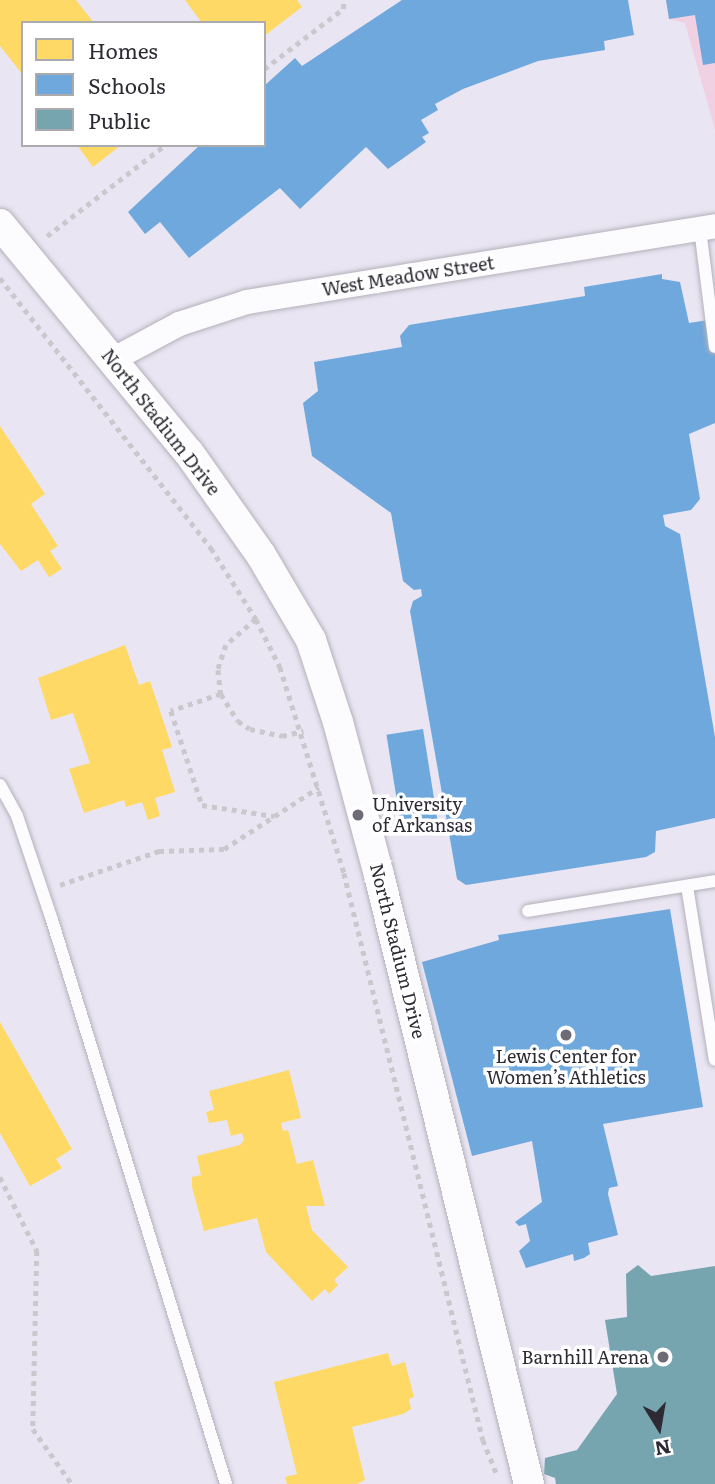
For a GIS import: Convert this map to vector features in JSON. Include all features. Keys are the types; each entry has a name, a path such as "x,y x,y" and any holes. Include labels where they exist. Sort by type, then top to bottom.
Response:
{"street":[{"name":"North Stadium Drive","path":"0,225 188,453 261,555 311,640 338,722 379,875 529,1484"},
{"name":"West Meadow Street","path":"112,360 179,324 247,302 708,227"}],"lane":[{"path":"708,227 715,348"},
{"path":"0,785 17,816 52,920 226,1484"},
{"path":"528,911 715,881"},
{"path":"687,886 715,1060"}],"path":[{"path":"266,67 343,9 344,0"},
{"path":"38,243 162,147"},
{"path":"0,278 142,454 256,619 303,731 483,1440 500,1484"},
{"path":"256,619 226,646 218,670 221,694 238,721 250,729 282,736 303,731"},
{"path":"221,694 171,711 202,805 275,816"},
{"path":"72,880 159,851 224,849 319,787"},
{"path":"0,1177 37,1251 33,1429 72,1484"}],"shaded area":[{"path":"666,0 715,0 715,130 685,23 669,19"}],"building: Homes":[{"path":"0,0 76,0 92,21 21,21 21,72 0,46"},
{"path":"185,0 297,0 302,7 266,34 266,21 201,21"},
{"path":"78,147 118,147 93,167"},
{"path":"0,426 45,494 31,504 58,546 50,551 62,569 49,577 38,560 21,571 0,544"},
{"path":"125,645 139,685 150,681 172,747 162,750 175,792 155,798 160,816 148,820 142,802 126,807 124,800 84,813 69,769 90,763 73,713 51,720 38,678"},
{"path":"0,1022 72,1149 56,1159 62,1168 30,1186 0,1133"},
{"path":"289,1070 301,1118 281,1123 283,1131 288,1130 297,1164 313,1160 325,1206 306,1206 312,1230 348,1267 334,1280 338,1285 329,1294 325,1289 312,1301 266,1252 257,1218 204,1231 192,1187 192,1177 201,1175 197,1156 240,1145 244,1140 242,1133 231,1136 227,1120 209,1123 206,1112 214,1110 209,1091"},
{"path":"388,1353 392,1366 405,1362 414,1397 409,1399 411,1409 403,1414 352,1427 365,1480 357,1484 287,1484 285,1477 297,1474 274,1382"}],"building: Schools":[{"path":"402,0 628,0 634,35 604,41 605,50 538,61 463,89 435,104 438,110 421,120 429,133 422,137 426,142 388,169 366,147 300,209 280,188 189,258 160,222 145,234 128,212 198,147 266,147 266,84 295,58 302,66"},
{"path":"666,0 715,0 715,63 703,65 695,15 669,19"},
{"path":"662,274 662,279 680,282 689,323 715,319 715,423 689,434 700,499 691,510 663,515 665,526 680,534 715,737 715,818 656,831 655,852 646,857 466,885 457,879 410,611 413,601 422,596 421,589 414,590 403,581 391,513 312,456 303,403 318,391 314,362 402,347 400,336 409,325 585,296 584,287"},
{"path":"423,729 438,825 402,831 386,735"},
{"name":"Lewis Center for Women’s Athletics","path":"670,909 703,1107 603,1124 618,1186 609,1188 608,1194 618,1235 588,1243 590,1254 584,1258 574,1261 573,1254 526,1268 519,1251 530,1241 526,1224 519,1226 515,1222 542,1202 532,1141 472,1156 422,962 499,940 498,935"}],"building: Public":[{"name":"Barnhill Arena","path":"638,1265 651,1276 715,1266 715,1484 556,1484 555,1478 544,1474 545,1458 577,1450 617,1394 605,1320 627,1317 626,1274"}],"place":[{"name":"University of Arkansas","path":"358,815"},
{"name":"Lewis Center for Women’s Athletics","path":"566,1035"},
{"name":"Barnhill Arena","path":"663,1357"}]}
